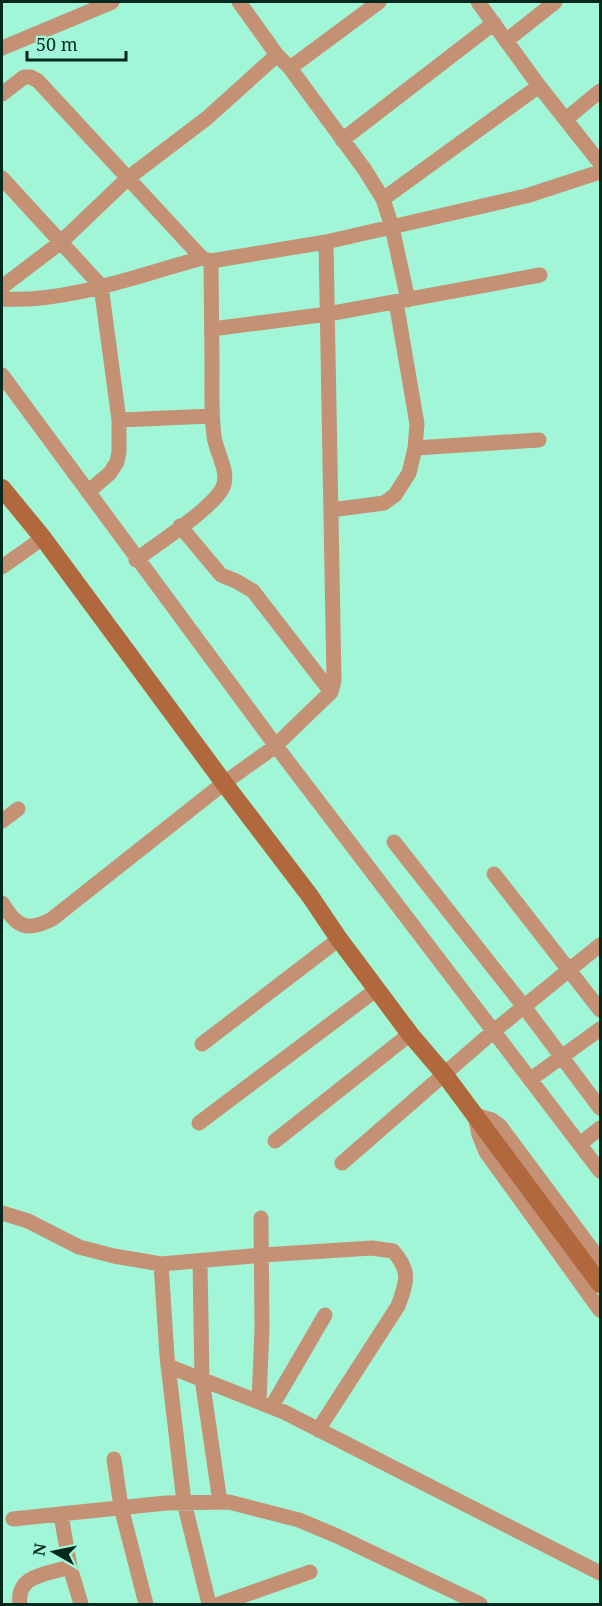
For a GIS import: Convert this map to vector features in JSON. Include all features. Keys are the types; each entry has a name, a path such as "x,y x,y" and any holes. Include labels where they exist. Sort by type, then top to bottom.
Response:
{"street":[{"path":"3,45 111,2"},
{"path":"290,68 379,2"},
{"path":"477,2 600,164"},
{"path":"507,40 555,2"},
{"path":"243,3 277,55 290,68 365,170 383,199 392,227 417,424 415,448 409,473 395,495 384,504 331,510"},
{"path":"342,141 494,23"},
{"path":"2,287 61,242 128,178 207,118 277,55"},
{"path":"2,94 24,77 31,77 38,81 207,259 212,329 212,416 216,449 225,476 223,488 214,499 136,560"},
{"path":"383,199 539,86"},
{"path":"566,119 600,92"},
{"path":"2,299 25,300 62,296 207,259 326,242 526,196 600,172"},
{"path":"2,178 101,286 119,420 119,452 117,462 110,473 88,492"},
{"path":"2,903 17,922 27,926 38,927 52,919 224,783 274,747 331,692 334,681 326,242"},
{"path":"212,329 328,314 540,275"},
{"path":"2,375 274,747 600,1171"},
{"path":"119,420 212,416"},
{"path":"415,448 539,440"},
{"path":"2,488 43,538 310,896 339,939 410,1034 445,1075 600,1284"},
{"path":"180,526 221,575 253,591 331,692"},
{"path":"2,567 43,538"},
{"path":"2,821 18,809"},
{"path":"394,842 525,1008 600,1108"},
{"path":"494,874 600,1010"},
{"path":"202,1044 339,939"},
{"path":"342,1163 493,1033 600,945"},
{"path":"199,1124 377,989"},
{"path":"531,1079 600,1029"},
{"path":"275,1141 410,1034"},
{"path":"475,1115 492,1120 500,1126 600,1260"},
{"path":"475,1115 479,1135 486,1152 600,1310"},
{"path":"580,1144 600,1128"},
{"path":"2,1213 28,1221 79,1246 114,1256 161,1264 262,1255 383,1249 393,1251 402,1261 406,1275 406,1285 398,1306 318,1430"},
{"path":"261,1218 262,1329 266,1403"},
{"path":"200,1261 202,1379 220,1502"},
{"path":"161,1264 168,1366 184,1502 209,1605"},
{"path":"266,1403 326,1315"},
{"path":"168,1366 266,1403 600,1573"},
{"path":"114,1459 121,1507 146,1605"},
{"path":"12,1519 184,1502 220,1502 254,1506 299,1520 337,1536 480,1605"},
{"path":"61,1515 70,1568 81,1605"},
{"path":"20,1605 21,1586 27,1581 70,1568"},
{"path":"219,1605 310,1572"}]}
